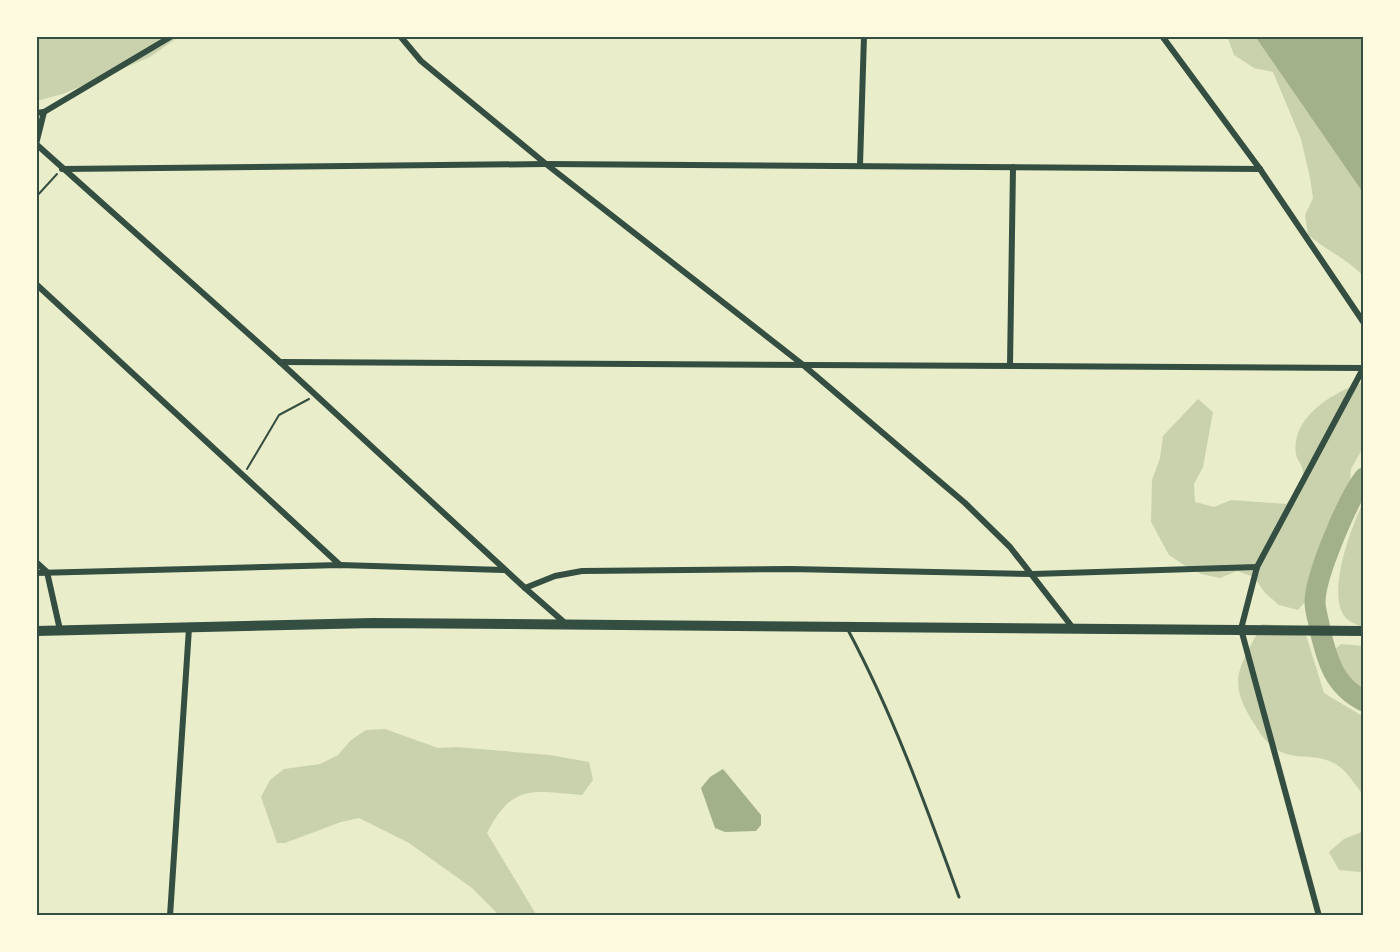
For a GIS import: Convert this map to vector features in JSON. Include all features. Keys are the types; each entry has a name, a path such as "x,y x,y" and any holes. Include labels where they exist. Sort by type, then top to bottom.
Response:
{"main road":[{"path":"36,631 373,623 846,626 1075,631 1241,629 1364,631"}],"street":[{"path":"36,113 44,112 172,36"},
{"path":"400,36 421,61 546,165 802,364 986,522 1033,574 1075,631"},
{"path":"860,165 864,36"},
{"path":"1162,36 1260,169 1364,323"},
{"path":"44,112 36,144 280,362 503,570 567,625"},
{"path":"62,169 546,165 1260,169"},
{"path":"1010,366 1013,167"},
{"path":"36,284 340,565"},
{"path":"280,362 1364,368 1257,567 1241,629 1319,916"},
{"path":"36,562 47,572 60,630"},
{"path":"36,573 340,565 503,570"},
{"path":"525,588 555,576 582,571 790,569 1033,574 1257,567"},
{"path":"170,916 189,628"}],"lane":[{"path":"846,626 886,704 959,897"}],"path":[{"path":"36,196 62,169"},
{"path":"244,474 279,415 316,395"}],"shaded area":[{"path":"36,36 180,36 150,57 63,94 36,101"},
{"path":"1227,36 1276,36 1364,195 1364,277 1351,265 1308,235 1305,215 1313,198 1301,139 1273,72 1254,68 1234,55"},
{"path":"1255,36 1364,36 1364,194"},
{"path":"1364,382 1364,446 1351,469 1350,487 1319,579 1311,595 1298,610 1279,605 1265,593 1254,577 1237,571 1220,578 1201,574 1169,555 1151,522 1152,480 1160,458 1163,436 1198,399 1213,412 1203,467 1194,484 1195,502 1214,507 1231,500 1286,504 1301,490 1303,470 1296,454 1296,441 1307,417 1328,399"},
{"path":"1364,501 1364,628 1347,619 1341,609 1338,595 1342,561"},
{"path":"1262,624 1300,627 1307,638 1324,693 1364,717 1364,796 1348,775 1330,761 1291,755 1275,748 1267,742 1246,710 1240,696 1239,674 1247,652"},
{"path":"1341,644 1364,646 1364,693 1328,675 1327,656"},
{"path":"385,729 438,748 457,747 550,755 589,762 593,780 582,795 537,792 515,798 496,817 487,833 537,916 500,916 472,888 409,843 359,818 341,822 285,843 277,843 261,797 270,780 284,769 320,764 338,755 351,740 366,730"},
{"path":"723,769 761,815 761,825 756,831 725,832 715,828 701,788 710,777"},
{"path":"1364,831 1364,870 1359,872 1339,870 1329,852 1344,839"}],"waterway":[{"path":"1364,478 1357,488 1326,557 1316,590 1315,602 1323,641 1333,671 1345,688 1364,701"}]}
